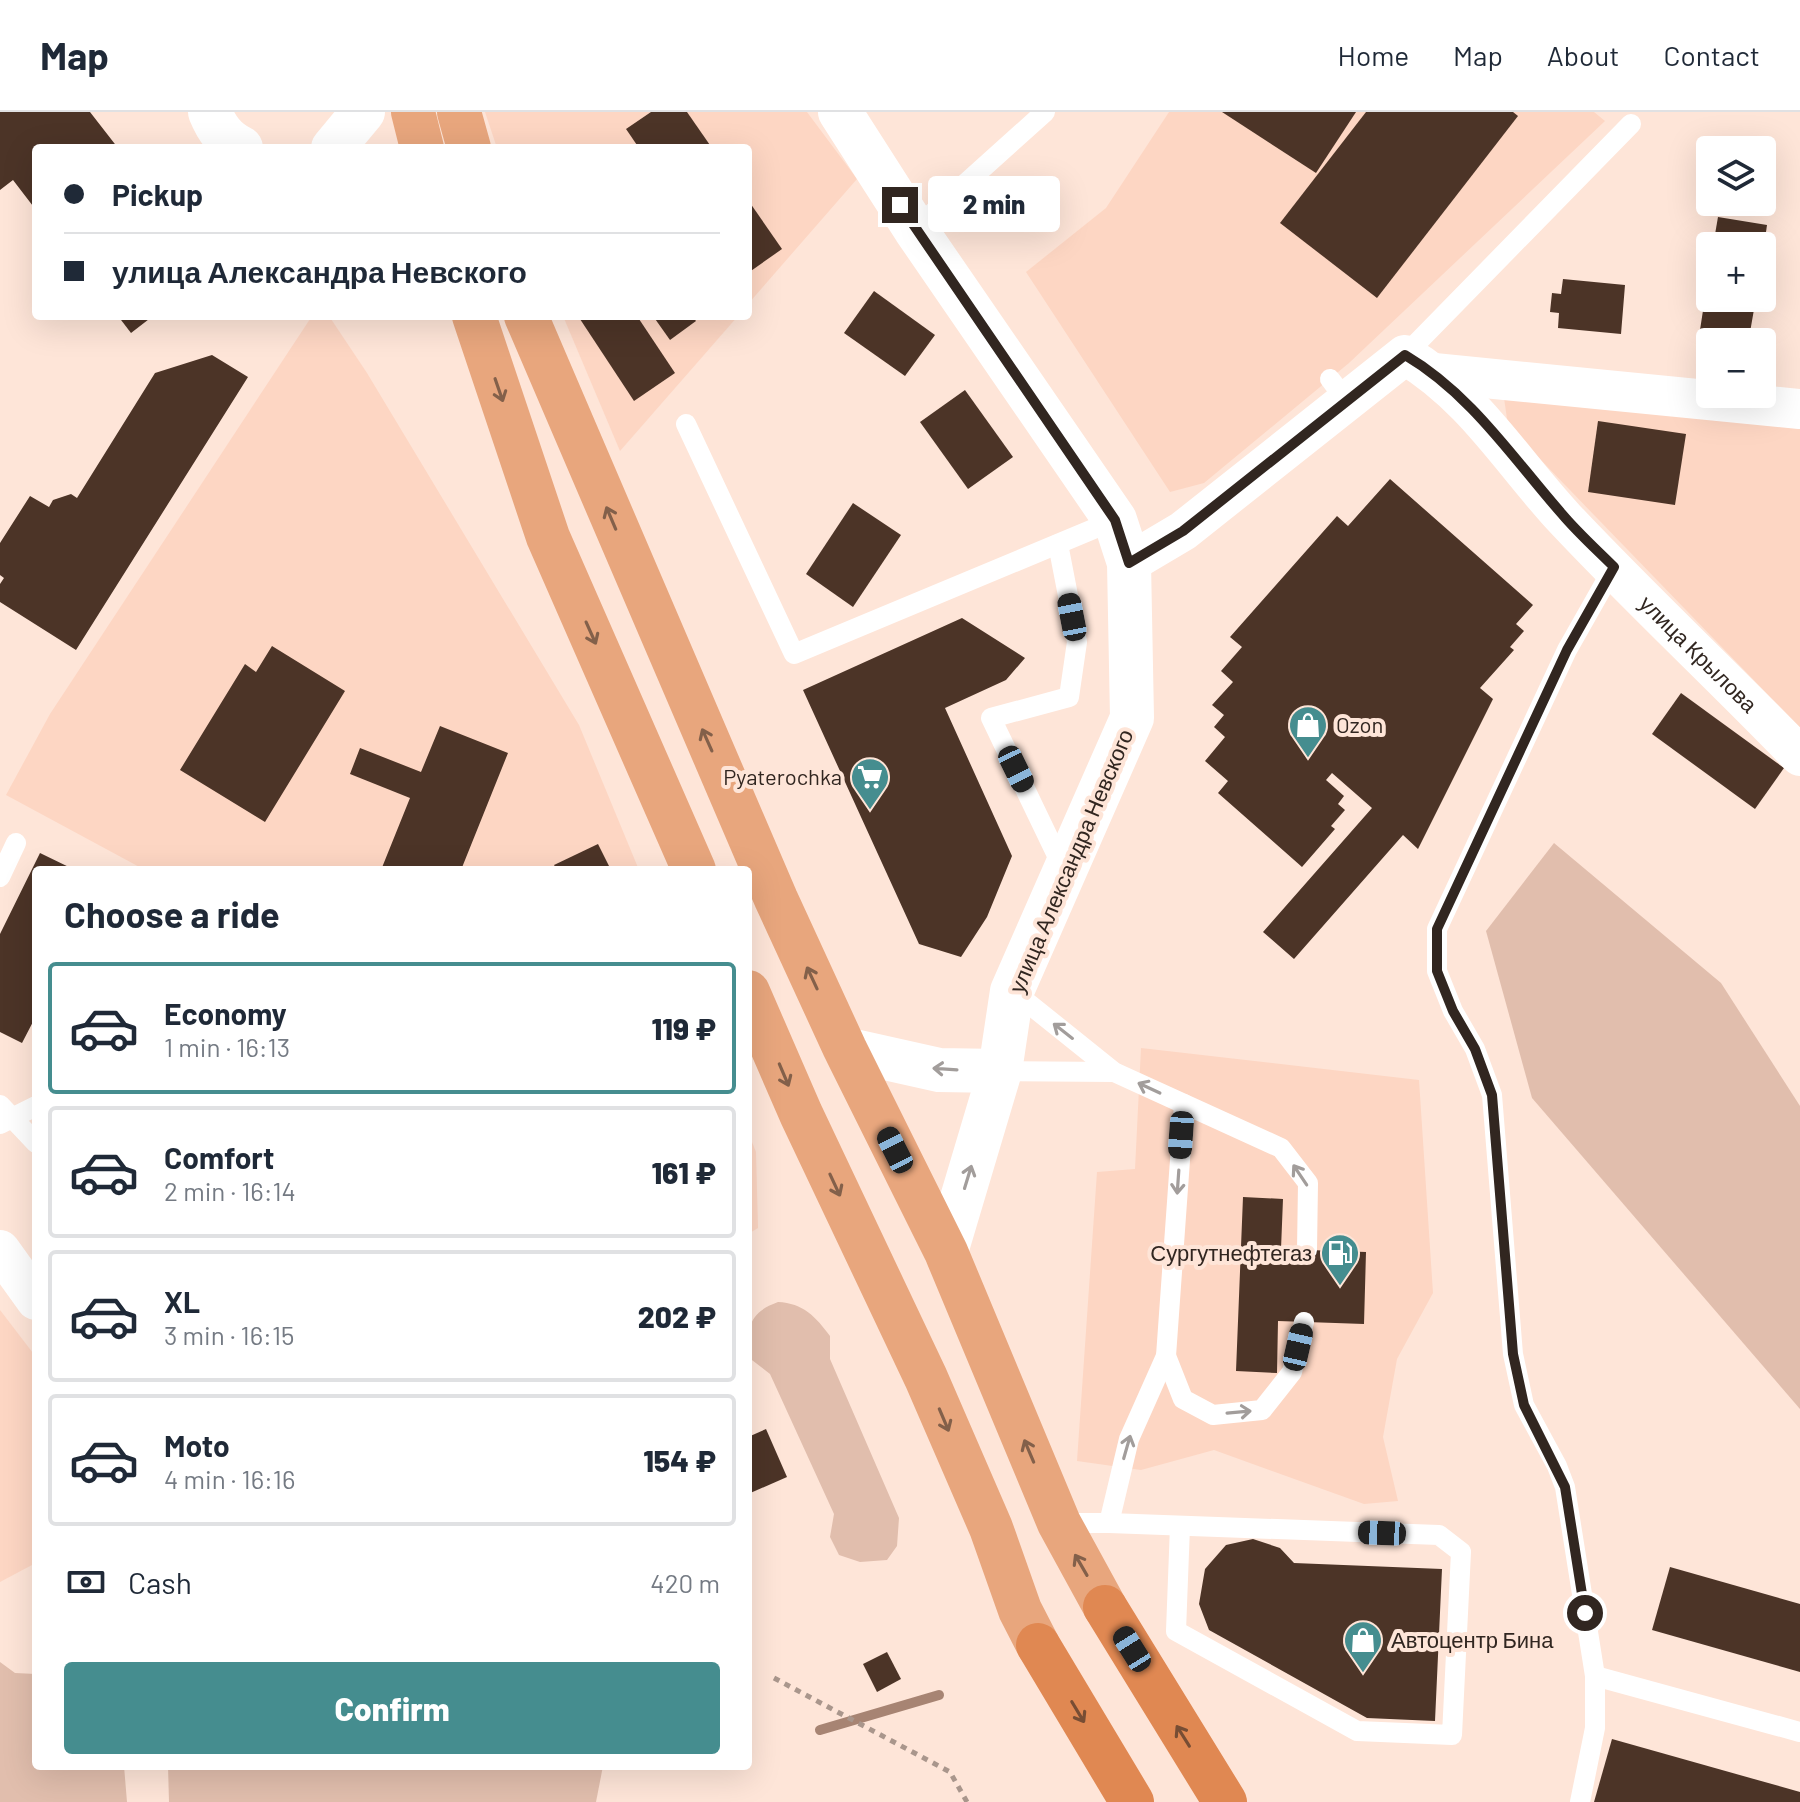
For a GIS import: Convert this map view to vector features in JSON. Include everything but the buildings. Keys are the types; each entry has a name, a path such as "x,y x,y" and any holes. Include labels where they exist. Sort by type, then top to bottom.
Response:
{"highway":[{"path":"1105,1607 1225,1802"},
{"path":"1038,1645 1132,1802"}],"main road":[{"path":"413,112 421,144"},
{"path":"459,112 468,144"},
{"path":"475,320 548,537 692,866"},
{"path":"528,320 648,604 845,1049 946,1252 1059,1523 1105,1607"},
{"path":"752,1001 801,1114 926,1378 991,1528 1020,1610 1038,1645"}],"street":[{"path":"210,112 223,135 235,144"},
{"path":"336,144 363,112"},
{"name":"улица Александра Невского","path":"840,112 915,229 1115,520 1129,563 1132,718 1012,991 1000,1071 946,1252"},
{"path":"1129,563 1183,531 1338,390 1420,364 1800,409"},
{"name":"улица Крылова","path":"1420,364 1472,407 1564,518 1800,756"},
{"path":"845,1049 939,1070 1000,1071"},
{"path":"0,1250 32,1294"}],"lane":[{"path":"915,229 1045,112"},
{"path":"1420,364 1631,124"},
{"path":"686,424 794,654 1115,520"},
{"path":"1058,544 1077,642 1069,697 991,718 1065,871"},
{"path":"1580,1802 1595,1728 1595,1676 1565,1487 1524,1405 1513,1354 1492,1095 1475,1049 1453,1011 1437,971 1437,929 1567,650 1614,567"},
{"path":"0,877 16,843"},
{"path":"1012,991 1114,1072 1281,1148 1308,1183 1307,1250"},
{"path":"1000,1071 1114,1072"},
{"path":"1109,1523 1129,1439 1166,1356 1184,1104"},
{"path":"4,1115 32,1107"},
{"path":"4,1115 32,1140"},
{"path":"1166,1356 1183,1399 1213,1415 1262,1410 1292,1372 1304,1322"},
{"path":"1059,1523 1109,1523 1439,1535 1461,1552 1452,1735 1357,1731 1176,1631 1180,1526"},
{"path":"1595,1676 1800,1732"}],"path":[{"path":"774,1678 950,1772 967,1802"}],"shaded area":[{"path":"485,112 807,112 857,179 752,299 752,144 496,144"},
{"path":"1169,112 1594,112 1605,121 1349,363 1204,483 1170,492 1026,272 1106,208"},
{"path":"309,320 332,320 367,373 579,725 637,866 138,866 6,795 50,714"},
{"path":"565,320 735,320 620,451"},
{"path":"1502,384 1800,422 1800,728 1508,426"},
{"path":"1554,843 1721,983 1800,1106 1800,1409 1532,1098 1486,931"},
{"path":"1141,1048 1419,1080 1433,1293 1397,1359 1383,1437 1398,1501 1364,1504 1214,1450 1141,1470 1077,1461 1097,1172 1135,1169"},
{"path":"752,1142 756,1152 758,1228 752,1232"},
{"path":"778,1302 795,1305 808,1312 830,1336 830,1359 899,1518 897,1546 887,1560 860,1562 839,1555 830,1537 834,1514 770,1374 752,1360 752,1322 768,1306"},
{"path":"0,1310 32,1352 32,1565 0,1582"},
{"path":"0,1662 15,1673 32,1674 32,1770 124,1770 127,1802 0,1802"},
{"path":"168,1770 602,1770 596,1802 169,1802"}],"waterway":[{"path":"820,1730 939,1695"}],"place":[{"name":"Ozon","path":"1308,759"},
{"name":"Pyaterochka","path":"870,811"},
{"name":"Сургутнефтегаз","path":"1340,1287"},
{"name":"Автоцентр Бина","path":"1363,1674"}],"route":[{"path":"900,205 1115,520 1129,563 1183,531 1405,355 1434,373 1472,407 1564,518 1614,567 1567,650 1437,929 1437,971 1453,1011 1475,1049 1492,1095 1513,1354 1524,1405 1565,1487 1585,1613"}]}
